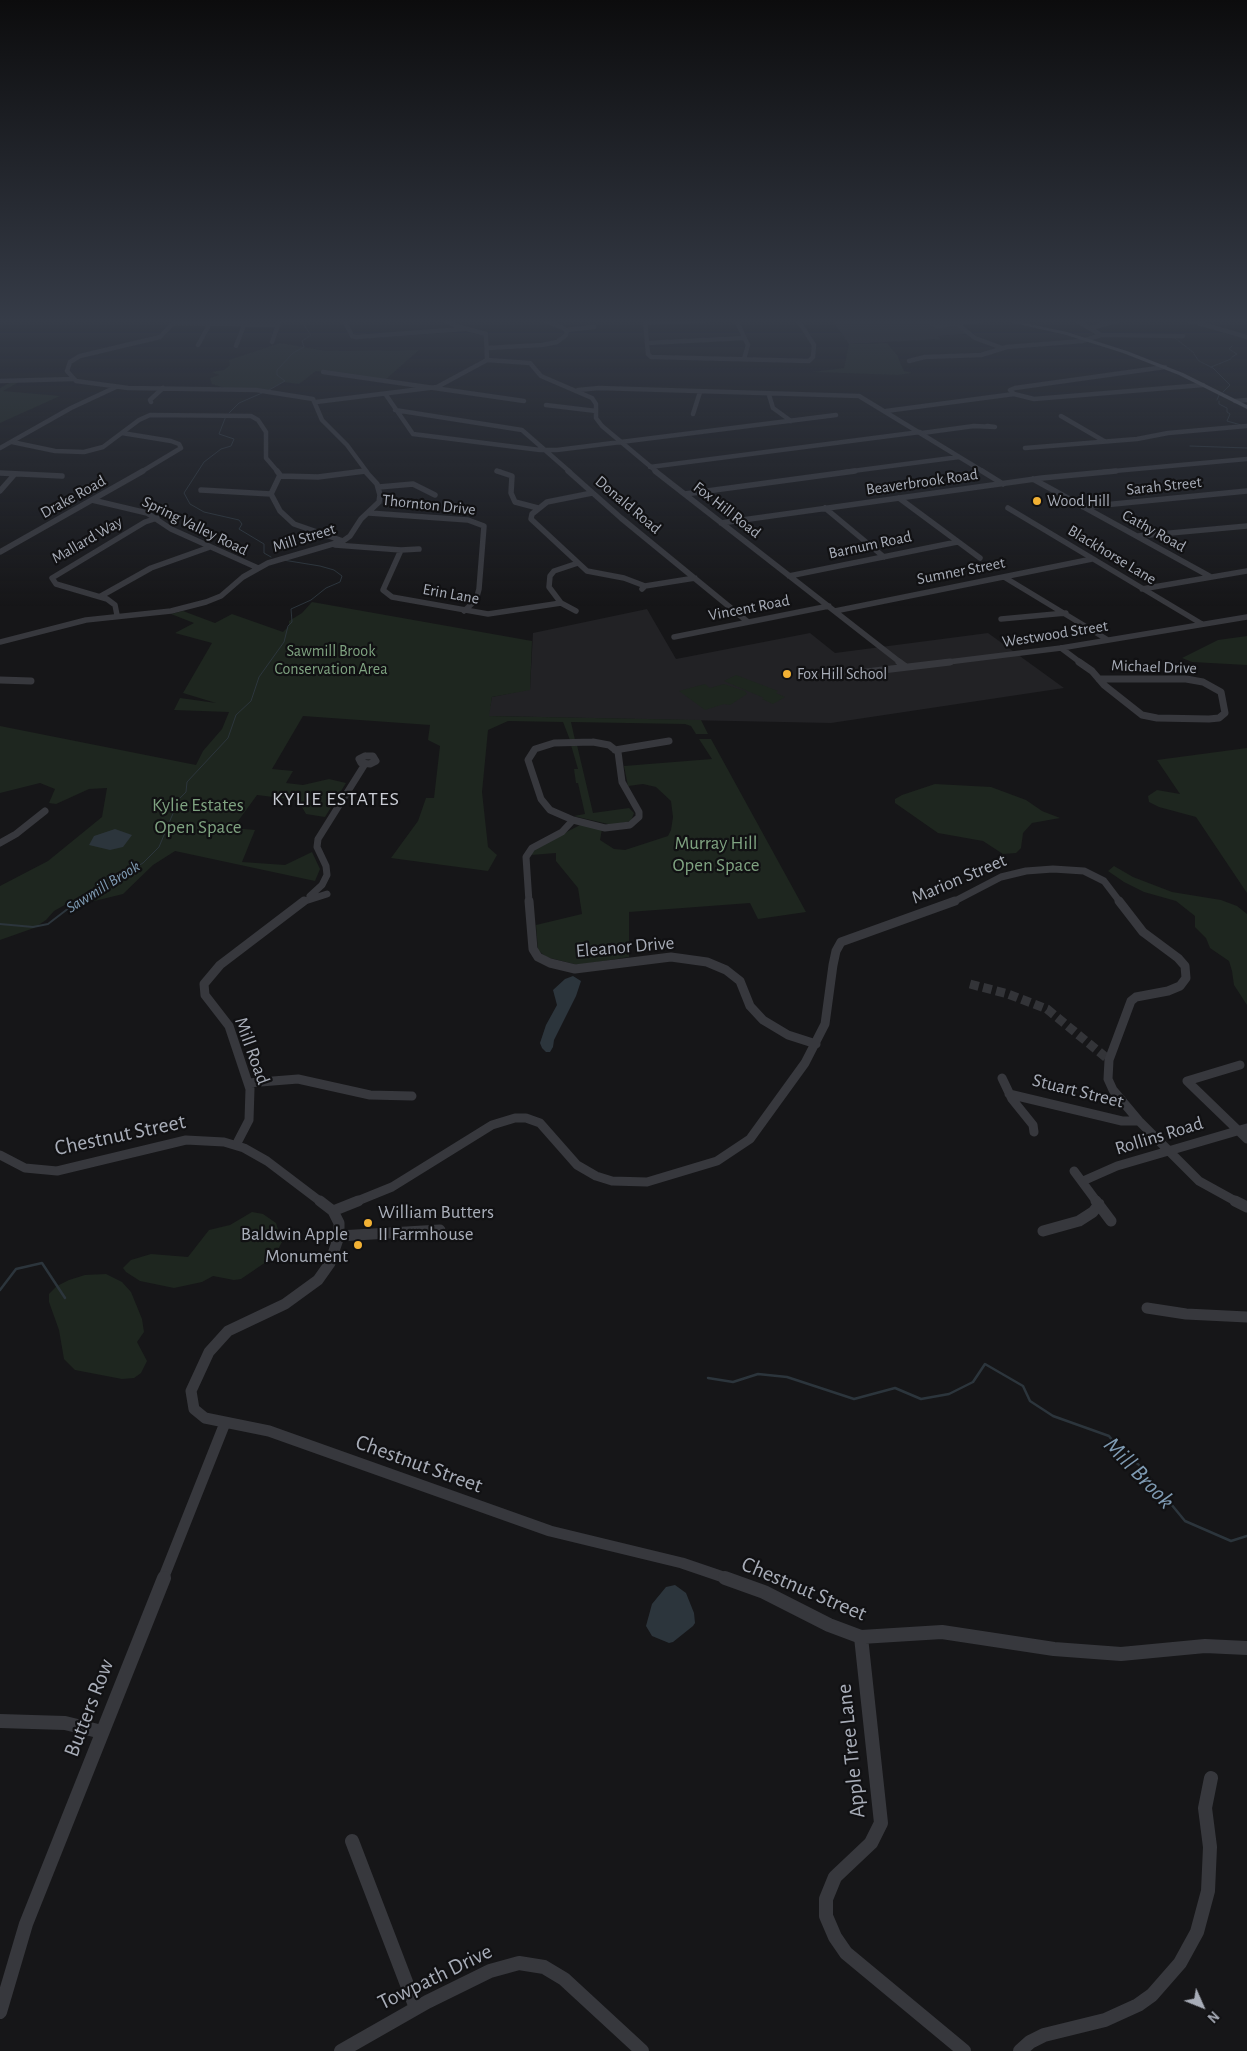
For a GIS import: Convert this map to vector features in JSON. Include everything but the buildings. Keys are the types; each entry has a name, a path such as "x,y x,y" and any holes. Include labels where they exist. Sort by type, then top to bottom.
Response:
{"street":[{"path":"0,448 57,416"},
{"path":"12,442 50,450 82,452 102,448 140,418 149,416"},
{"path":"223,416 251,416 258,420 266,432 266,458 280,476"},
{"path":"321,416 322,420 347,445 378,487 411,484 435,495"},
{"path":"399,416 410,432 416,435 545,450 831,416"},
{"name":"Donald Road","path":"434,416 518,428 592,493 748,622"},
{"name":"Fox Hill Road","path":"597,416 598,422 650,467 906,667"},
{"path":"784,416 791,421"},
{"path":"893,416 1003,484"},
{"path":"1061,416 1105,442"},
{"path":"650,467 974,426 987,426"},
{"path":"1025,448 1105,442 1247,426"},
{"name":"Drake Road","path":"2,549 175,453 180,448 179,444 174,441 122,433"},
{"path":"685,494 960,457"},
{"name":"Beaverbrook Road","path":"721,523 1033,479 1247,459"},
{"path":"280,476 318,477 366,471"},
{"path":"497,471 512,476 511,493 515,502 538,508"},
{"path":"0,473 62,476"},
{"path":"0,491 14,475"},
{"path":"271,494 280,476"},
{"name":"Cathy Road","path":"1033,479 1211,577"},
{"name":"Mill Street","path":"0,642 78,621 117,615 171,611 201,604 222,596 240,579 258,568 293,554 335,545 343,541 350,536 361,519 379,502 378,487"},
{"path":"201,490 271,494"},
{"name":"Sarah Street","path":"1083,507 1247,491"},
{"path":"592,493 552,500 538,508 532,514 532,520 591,573 624,578 643,588 694,578"},
{"path":"271,494 280,510 290,522 343,541"},
{"path":"899,498 980,558"},
{"name":"Spring Valley Road","path":"92,500 143,511 157,518 171,529 258,568"},
{"path":"825,508 884,556"},
{"name":"Blackhorse Lane","path":"1008,508 1202,624"},
{"name":"Thornton Drive","path":"369,513 473,520 484,526 479,589 476,600 464,611"},
{"name":"Mallard Way","path":"101,596 56,584 52,578 145,522 157,518"},
{"path":"1137,536 1247,526"},
{"name":"Barnum Road","path":"789,576 957,542"},
{"path":"335,545 402,550 420,549"},
{"path":"117,615 114,605 101,596 152,567 210,547"},
{"name":"Erin Lane","path":"402,550 384,588 385,593 397,598 464,611 494,614 561,602"},
{"name":"Sumner Street","path":"835,611 1092,559"},
{"path":"576,611 561,602 550,590 551,574 561,567 578,563"},
{"path":"1142,589 1247,571"},
{"path":"1004,577 1108,640"},
{"name":"Vincent Road","path":"674,637 829,606"},
{"path":"1001,619 1066,613"},
{"name":"Westwood Street","path":"866,672 1061,648 1247,617"},
{"name":"Michael Drive","path":"1061,648 1135,712 1149,717 1209,719 1220,717 1225,712 1220,690 1200,681 1099,679"},
{"path":"0,680 31,681"},
{"path":"615,750 669,741"},
{"path":"567,742 602,742 615,750 618,752 622,782 639,812 638,817 630,825 605,828 573,820 546,808 528,760 531,753 544,745 567,742"},
{"name":"Mill Road","path":"236,1145 248,1125 251,1095 229,1026 205,995 204,984 220,965 319,889 327,875 326,866 317,847 318,839 365,764"},
{"path":"0,843 16,834 45,811"},
{"name":"Eleanor Drive","path":"573,820 562,832 532,848 526,857 533,949 538,957 550,963 575,969 671,957 707,962 726,970 740,981 752,1010 763,1020 788,1035 816,1044"},
{"name":"Marion Street","path":"816,1044 825,1024 833,965 836,951 841,942 856,935 945,906 995,880 1014,873 1037,870 1074,870 1098,877 1109,886 1141,929 1178,958 1187,972 1185,981 1177,988 1133,998 1109,1060 1110,1084 1139,1121 1168,1152 1207,1187 1247,1207"},
{"name":"Mill Road","path":"306,899 327,894"},
{"path":"334,1211 392,1187 486,1128 504,1120 515,1118 526,1118 540,1123 550,1132 571,1161 589,1173 604,1179 628,1183 647,1182 707,1165 731,1154 750,1139 802,1068 816,1044"},
{"path":"1240,1066 1188,1081 1243,1129 1247,1139"},
{"path":"1002,1078 1009,1094 1033,1125 1034,1132"},
{"path":"248,1083 279,1079 305,1080 370,1095 412,1096"},
{"name":"Stuart Street","path":"1009,1094 1122,1121 1139,1121"},
{"name":"Rollins Road","path":"1083,1181 1117,1166 1243,1129"},
{"name":"Chestnut Street","path":"0,1155 25,1168 57,1170 189,1140 236,1145 274,1165 334,1211 339,1223 339,1236 330,1263 314,1285 281,1307 228,1331 209,1352 193,1384 192,1404 202,1416 225,1423 269,1431 528,1524 682,1563 735,1580 861,1637 942,1632 1054,1649 1121,1654 1206,1646 1247,1648"},
{"path":"1074,1171 1111,1221"},
{"path":"1044,1231 1079,1221 1093,1212 1099,1204"},
{"path":"339,1236 440,1230"},
{"path":"1147,1308 1194,1315 1247,1317"},
{"name":"Butters Row","path":"0,2012 26,1924 225,1423"},
{"name":"Apple Tree Lane","path":"861,1637 880,1790 881,1823 871,1843 835,1877 826,1899 826,1916 835,1937 846,1953 964,2051"},
{"path":"0,1721 84,1726 102,1732"},
{"path":"1020,2051 1030,2042 1044,2035 1072,2026 1106,2020 1138,2005 1152,1995 1180,1963 1197,1932 1208,1892 1210,1847 1204,1808 1211,1778"},
{"path":"352,1841 416,2008"},
{"name":"Towpath Drive","path":"341,2051 416,2008 503,1966 519,1963 536,1965 564,1978 642,2051"}],"shaded area":[{"name":"Fox Hill School","path":"647,609 676,659 810,633 835,653 988,633 1064,688 831,723 488,716 492,697 530,689 533,633"},
{"path":"115,829 132,835 123,847 110,850 89,845 94,836"},
{"path":"573,976 581,981 576,996 554,1040 553,1047 550,1052 546,1052 540,1043 546,1025 557,1005 553,990 565,979"},
{"path":"675,1585 686,1593 694,1613 695,1623 673,1642 669,1643 652,1636 646,1626 652,1604 666,1587"}],"green space":[{"path":"0,416 16,416 0,423"},
{"path":"312,602 532,641 530,690 492,697 489,716 701,720 708,734 696,734 691,726 685,724 571,722 575,740 570,740 563,722 508,721 488,730 482,792 488,847 497,855 488,871 391,858 418,821 426,798 434,798 440,746 428,740 430,725 303,716 272,769 293,771 286,783 303,785 329,779 346,783 325,817 306,814 298,800 257,795 233,828 255,830 242,862 285,865 312,852 320,869 315,881 175,851 153,865 123,894 74,906 69,906 70,902 54,911 46,920 34,928 0,940 0,886 48,861 102,817 107,788 89,789 56,804 49,803 55,789 40,783 0,793 0,726 196,765 203,751 222,729 229,712 174,710 180,698 216,703 183,693 212,643 175,633 194,623 171,614 183,611 215,623 232,614 283,632 289,626 289,621 302,613"},
{"path":"1247,636 1247,665 1192,662 1182,658 1218,640"},
{"path":"736,675 778,691 776,693 785,697 773,704 762,699 764,698 724,681"},
{"path":"705,684 710,688 724,684 745,691 747,694 730,705 724,704 705,710 679,691"},
{"name":"Murray Hill Open Space","path":"699,739 711,739 806,912 758,919 750,903 629,912 629,957 578,965 546,957 538,950 536,925 582,914 578,888 556,861 556,853 531,855 536,848 580,825 602,829 600,840 614,849 625,850 668,836 673,817 671,801 656,787 643,784 628,786 624,766 712,759"},
{"path":"571,745 577,745 593,813 629,808 634,813 631,821 612,825 574,816 585,814 578,783 576,783 574,769 578,769"},
{"path":"1247,748 1247,893 1196,817 1159,807 1149,802 1148,796 1157,790 1180,794 1157,760"},
{"path":"935,784 991,787 1026,800 1042,811 1060,818 1032,823 1023,833 1021,848 1016,853 1003,854 983,841 938,833 895,803 895,799 902,795"},
{"path":"1114,866 1133,877 1172,892 1221,900 1237,906 1247,914 1247,1005 1234,985 1229,961 1210,948 1206,938 1195,927 1195,916 1176,901 1144,892 1124,882 1108,871"},
{"path":"252,1212 263,1214 276,1223 282,1242 276,1253 241,1279 234,1280 213,1276 202,1282 174,1288 140,1281 123,1268 131,1260 151,1254 188,1257 209,1230 230,1225"},
{"path":"106,1274 122,1282 131,1292 142,1319 144,1332 137,1342 147,1361 141,1373 134,1378 122,1379 75,1370 64,1359 59,1330 49,1302 49,1294 57,1286 69,1280 85,1275"}],"waterway":[{"name":"Sawmill Brook","path":"226,416 219,434 234,439 231,446 221,449 204,462 184,493 190,504 204,512 239,520 242,524 239,529 264,544 264,553 271,557"},
{"path":"1229,416 1227,421 1241,425"},
{"path":"1190,446 1247,448"},
{"name":"Sawmill Brook","path":"76,902 143,863 159,847 179,799 186,792 187,782 228,738 236,715 251,701 259,677 284,642 288,626 292,622 291,609 311,600 326,588 340,582 342,576 334,570 320,566 283,560"},
{"name":"Sawmill Brook","path":"0,924 33,927 48,924 78,901"},
{"path":"0,1290 16,1269 42,1263 65,1298"},
{"name":"Mill Brook","path":"708,1378 733,1382 758,1374 787,1377 854,1399 895,1388 921,1399 949,1394 973,1382 985,1364 1023,1386 1030,1401 1053,1416 1109,1436 1126,1458 1138,1464 1185,1521 1231,1541 1247,1536"}],"tunnel":[{"path":"970,984 1008,994 1047,1009 1109,1060"}],"place":[{"name":"Wood Hill","path":"1037,501"},
{"name":"Fox Hill School","path":"787,674"},
{"name":"William Butters II Farmhouse","path":"368,1223"},
{"name":"Baldwin Apple Monument","path":"358,1245"}],"district":[{"name":"KYLIE ESTATES","path":"336,799"}],"park label":[{"name":"Sawmill Brook Conservation Area","path":"331,660"},
{"name":"Kylie Estates Open Space","path":"198,816"}]}
